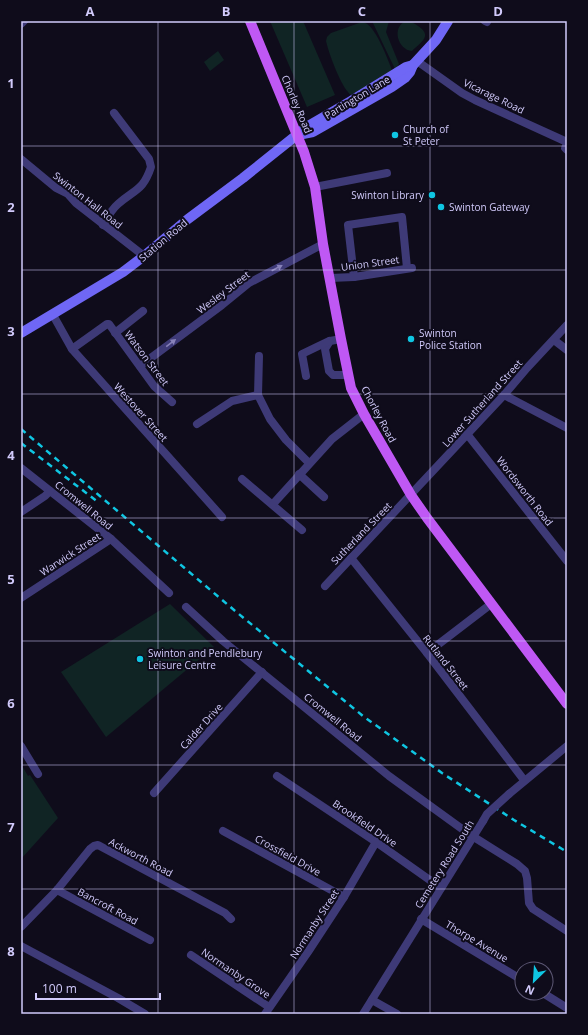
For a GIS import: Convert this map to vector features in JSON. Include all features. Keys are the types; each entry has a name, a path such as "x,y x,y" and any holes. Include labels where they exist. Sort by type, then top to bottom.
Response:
{"main road":[{"name":"Chorley Road","path":"250,21 298,135 315,188 351,388 364,414 411,495 567,704"},
{"name":"Partington Lane","path":"298,135 313,132 405,78 415,63 436,40 448,21"},
{"name":"Station Road","path":"21,333 116,276 144,256 188,219 298,135"}],"street":[{"path":"21,24 24,21"},
{"name":"Vicarage Road","path":"415,63 475,100 567,146"},
{"path":"103,225 115,207 138,190 145,182 151,167 149,159 114,113"},
{"name":"Swinton Hall Road","path":"21,159 56,188 68,194 76,203 144,256"},
{"path":"315,188 387,173"},
{"name":"Union Street","path":"330,278 354,277 410,268 402,217 348,225 354,277"},
{"name":"Wesley Street","path":"140,366 249,283 324,244"},
{"path":"115,333 143,311"},
{"name":"Westover Street","path":"53,315 72,349 222,517"},
{"name":"Watson Street","path":"72,349 109,324 159,392 172,402"},
{"name":"Lower Sutherland Street","path":"411,495 567,325"},
{"path":"306,376 302,354 330,341 341,338"},
{"path":"554,340 567,350"},
{"path":"330,341 324,349 329,371 333,375 348,375"},
{"path":"259,356 258,395 270,419 286,440 309,463"},
{"path":"197,424 232,402 258,395"},
{"path":"504,395 567,428"},
{"path":"272,504 332,439 364,414"},
{"name":"Wordsworth Road","path":"467,434 567,561"},
{"name":"Cromwell Road","path":"21,468 111,539 169,593"},
{"path":"299,474 324,497"},
{"path":"242,479 302,530"},
{"path":"21,512 50,491"},
{"name":"Sutherland Street","path":"326,586 411,495"},
{"name":"Warwick Street","path":"21,598 111,539"},
{"name":"Rutland Street","path":"351,558 427,653 524,780"},
{"path":"427,653 491,604"},
{"name":"Cromwell Road","path":"186,607 216,634 390,776 473,836 517,864 525,871 529,903 533,909 567,931"},
{"name":"Calder Drive","path":"154,792 262,672"},
{"path":"21,746 38,774"},
{"name":"Cemetery Road South","path":"363,1014 487,814 524,780 567,746"},
{"name":"Brookfield Drive","path":"276,776 376,842 441,888"},
{"name":"Crossfield Drive","path":"223,831 344,897"},
{"name":"Normanby Street","path":"267,1010 308,952 344,897 376,842"},
{"name":"Ackworth Road","path":"21,927 57,890 90,850 98,845 225,913 231,919"},
{"name":"Bancroft Road","path":"57,890 150,940"},
{"name":"Thorpe Avenue","path":"422,919 514,975"},
{"path":"21,946 120,998 145,1014"},
{"name":"Normanby Grove","path":"192,955 267,1010"},
{"path":"372,1000 397,1014"},
{"path":"554,1000 567,1008"}],"green space":[{"path":"270,21 303,21 335,95 307,107"},
{"path":"372,21 389,21 386,32 399,64 395,69"},
{"path":"406,21 415,24 425,33 422,42 412,51 403,47 398,38 399,28 401,24"},
{"path":"362,22 372,28 393,72 352,95 349,94 338,75 326,41 327,37 331,33"},
{"path":"218,51 224,60 210,71 204,62"},
{"name":"Swinton and Pendlebury Leisure Centre","path":"170,604 214,647 106,737 61,672"},
{"path":"21,764 28,776 30,775 58,818 21,859"}],"railway":[{"path":"21,429 234,610 363,716 442,773 514,820 567,852"},
{"path":"21,443 98,502"}],"place":[{"name":"Church of St Peter","path":"395,135"},
{"name":"Swinton Library","path":"432,195"},
{"name":"Swinton Gateway","path":"441,207"},
{"name":"Swinton Police Station","path":"411,339"},
{"name":"Swinton and Pendlebury Leisure Centre","path":"140,659"}]}
